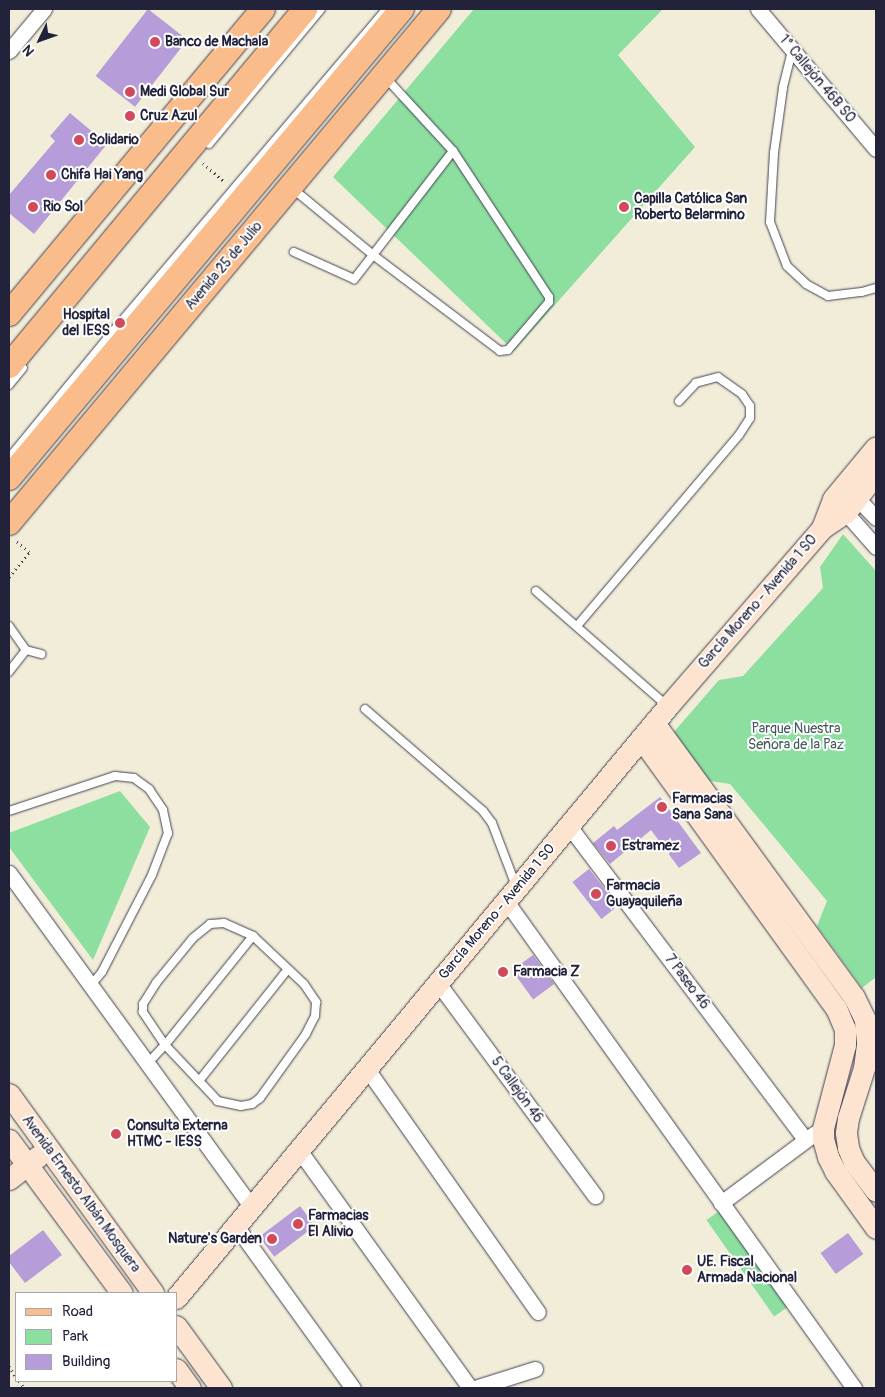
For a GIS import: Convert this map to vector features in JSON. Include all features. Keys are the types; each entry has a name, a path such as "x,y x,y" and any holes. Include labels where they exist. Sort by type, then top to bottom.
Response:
{"main road":[{"path":"15,306 263,9"},
{"path":"18,364 106,248 305,9"},
{"path":"9,478 122,340 402,9"},
{"name":"Avenida 25 de Julio","path":"12,532 191,305 439,9"},
{"path":"15,306 106,248"},
{"path":"122,340 191,305"}],"street":[{"path":"9,51 44,9"},
{"name":"1° Callejón 46B SO","path":"758,9 793,48 876,149"},
{"name":"García Moreno - Avenida 1 SO","path":"178,1296 668,706 822,528 845,498 876,447"},
{"name":"García Moreno - Avenida 1 SO","path":"845,498 876,473"},
{"path":"845,498 876,518"},
{"path":"845,498 876,547"},
{"path":"648,730 836,1008 844,1028 845,1045 823,1128 823,1139 832,1164 876,1228"},
{"path":"648,730 854,997 865,1020 867,1044 864,1068 848,1118 846,1132 848,1148 854,1162 876,1192"},
{"name":"7 Paseo 46","path":"569,826 805,1139"},
{"path":"9,873 92,984 252,1207"},
{"path":"512,894 721,1203 854,1388"},
{"name":"5 Callejón 46","path":"438,983 595,1196"},
{"path":"366,1069 538,1312"},
{"name":"Avenida Ernesto Albán Mosquera","path":"9,1094 152,1292"},
{"path":"721,1203 805,1139 823,1128"},
{"name":"Avenida Ernesto Albán Mosquera","path":"9,1140 121,1292"},
{"path":"9,1179 48,1149"},
{"path":"299,1150 470,1388"},
{"path":"236,1226 353,1388"},
{"path":"178,1329 221,1388"},
{"path":"475,1388 535,1369"},
{"path":"178,1372 190,1388"}],"lane":[{"path":"197,158 321,9"},
{"path":"9,458 386,9"},
{"path":"793,48 784,88 774,153 770,222 787,266 806,284 828,296 862,292 876,288"},
{"path":"290,187 373,255 500,351 508,350 549,302 547,294 453,151 383,75"},
{"path":"294,252 354,279 453,151"},
{"path":"9,385 18,364"},
{"path":"577,626 739,436 750,418 750,406 742,394 718,377 696,383 679,400"},
{"path":"536,591 668,706"},
{"path":"9,626 26,650 41,654"},
{"path":"9,672 26,650"},
{"path":"365,709 483,811 492,822 512,894"},
{"path":"9,811 115,776 134,778 149,789 163,810 168,833 152,875 102,972 92,984"},
{"path":"224,923 253,936 304,984 316,1002 315,1016 306,1034 260,1098 252,1104 231,1105 218,1101 165,1045 143,1012 143,1004 156,983 193,938 210,924 224,923"},
{"path":"148,1062 165,1045 253,936"},
{"path":"199,1081 288,969"}],"path":[{"path":"197,158 233,189"},
{"path":"9,575 29,552 12,532"}],"green space":[{"path":"474,9 663,9 618,55 695,147 514,351 333,177"},
{"name":"Parque Nuestra Señora de la Paz","path":"843,534 876,571 876,977 862,988 817,926 827,901 730,784 710,781 673,733 719,680 743,676 823,588 820,567"},
{"path":"120,791 150,827 93,960 9,847 9,833"},
{"path":"722,1209 790,1306 774,1317 706,1220"}],"building":[{"path":"148,9 187,40 135,107 96,76"},
{"path":"70,113 107,144 34,234 9,213 9,195 55,141 50,136"},
{"path":"660,797 701,853 679,868 651,830 610,864 593,843 614,826 617,830"},
{"name":"Farmacia Guayaquileña","path":"589,869 618,906 601,919 572,882"},
{"path":"533,955 554,984 533,999 512,970"},
{"path":"300,1206 315,1226 274,1257 259,1237"},
{"path":"43,1230 62,1255 25,1283 9,1262 9,1256"},
{"path":"848,1233 863,1254 836,1274 820,1253"}],"place":[{"name":"Banco de Machala","path":"155,42"},
{"name":"Medi Global Sur","path":"130,92"},
{"name":"Cruz Azul","path":"130,116"},
{"name":"Solidario","path":"79,140"},
{"name":"Chifa Hai Yang","path":"51,175"},
{"name":"Rio Sol","path":"33,207"},
{"name":"Capilla Católica San Roberto Belarmino","path":"624,207"},
{"name":"Hospital del IESS","path":"120,323"},
{"name":"Farmacias Sana Sana","path":"662,807"},
{"name":"Estramez","path":"611,846"},
{"name":"Farmacia Guayaquileña","path":"596,894"},
{"name":"Farmacia Z","path":"503,972"},
{"name":"Consulta Externa HTMC - IESS","path":"116,1134"},
{"name":"Farmacias El Alivio","path":"298,1224"},
{"name":"Nature's Garden","path":"272,1239"},
{"name":"UE. Fiscal Armada Nacional","path":"687,1270"}]}
